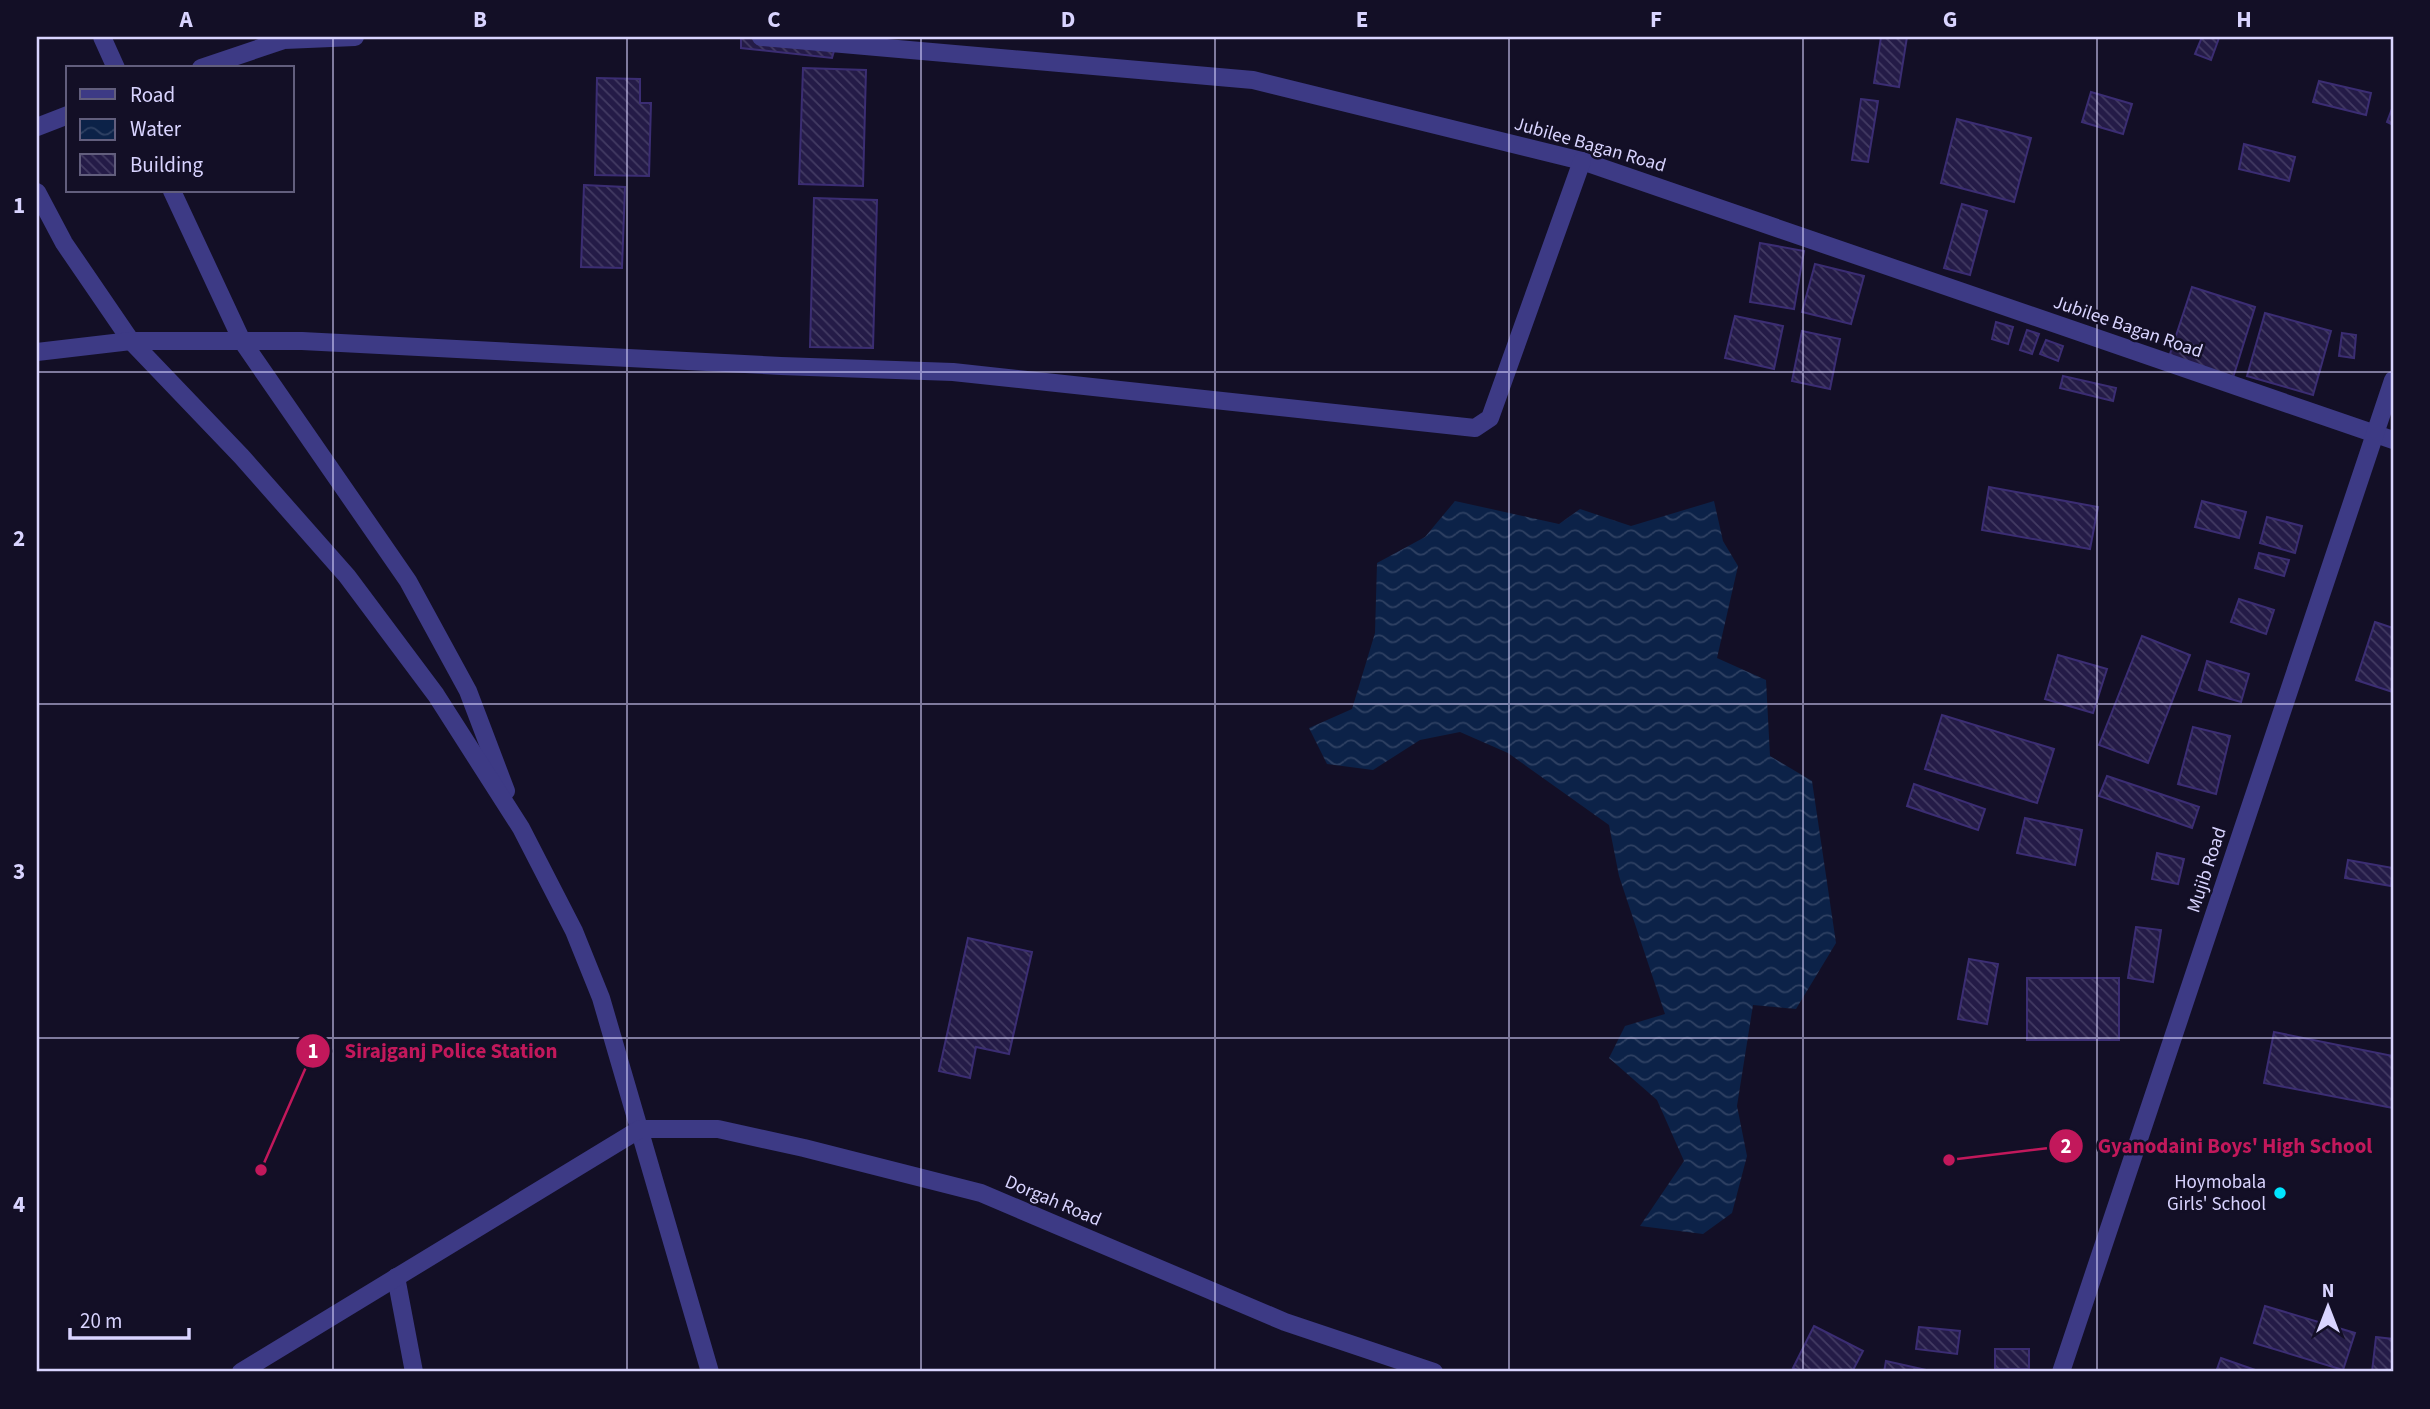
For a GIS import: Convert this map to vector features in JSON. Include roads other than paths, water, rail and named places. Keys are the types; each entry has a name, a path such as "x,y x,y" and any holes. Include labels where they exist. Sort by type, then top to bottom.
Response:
{"street":[{"path":"102,37 115,66"},
{"path":"207,66 284,40 355,37"},
{"name":"Jubilee Bagan Road","path":"761,37 1253,80 1582,161 2393,440"},
{"path":"37,127 66,116"},
{"path":"37,352 131,341 302,341 781,366 953,372 1475,428 1490,418 1582,161"},
{"path":"37,192 64,243 131,341 242,457 347,576 436,695 521,828 574,931 601,998 710,1372"},
{"path":"173,192 242,341 408,581 468,691 521,828"},
{"name":"Mujib Road","path":"2062,1372 2393,380"},
{"path":"241,1372 640,1129"},
{"name":"Dorgah Road","path":"640,1129 718,1129 981,1193 1285,1322 1434,1372"},
{"path":"396,1277 414,1372"}],"water":[{"path":"1455,501 1559,524 1580,509 1631,526 1714,501 1723,541 1738,566 1717,658 1766,680 1770,756 1812,781 1836,943 1796,1009 1753,1005 1737,1106 1747,1156 1732,1213 1703,1234 1640,1226 1684,1161 1657,1100 1609,1058 1625,1026 1665,1014 1619,876 1609,825 1508,753 1460,732 1420,740 1373,770 1327,764 1309,728 1352,709 1375,633 1377,563 1425,537"}],"place":[{"name":"Gyanodaini Boys' High School","path":"1949,1160"},
{"name":"Sirajganj Police Station","path":"261,1170"},
{"name":"Hoymobala Girls' School","path":"2280,1193"}]}
